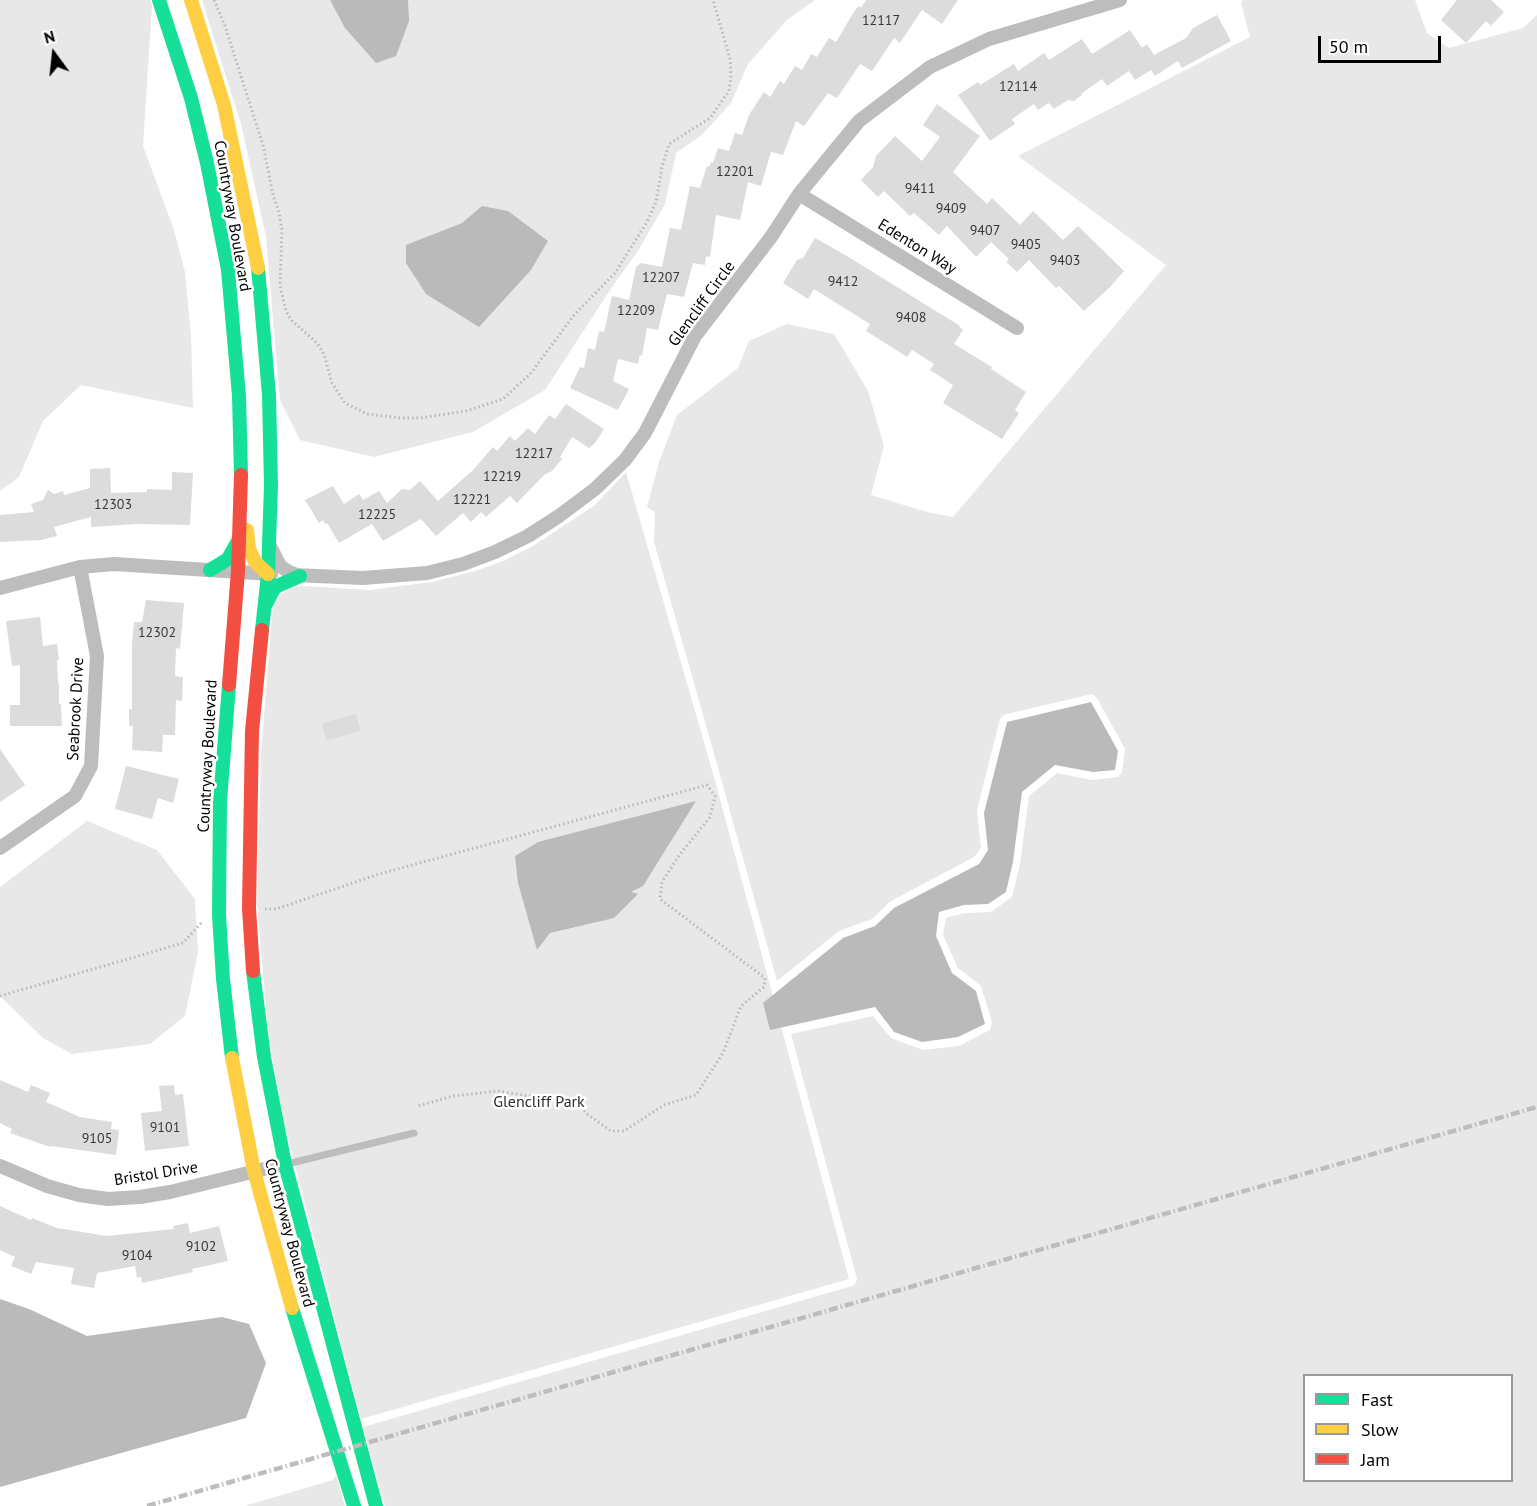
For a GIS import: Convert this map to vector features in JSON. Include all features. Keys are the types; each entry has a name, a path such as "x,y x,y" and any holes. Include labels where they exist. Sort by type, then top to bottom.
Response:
{"street":[{"name":"Countryway Boulevard","path":"159,0 191,98 207,163 228,270 239,396 241,475 238,572 220,802 219,915 232,1060 254,1171 295,1318 354,1506"},
{"name":"Countryway Boulevard","path":"191,0 224,105 258,265 269,395 271,485 268,574 251,758 249,908 253,971 272,1106 285,1164 376,1506"},
{"name":"Glencliff Circle","path":"0,588 80,567 114,564 300,576 393,577 427,573 463,564 528,536 573,506 625,460 645,433 695,336 771,237 800,194 859,121 930,67 989,39 1120,0"},
{"name":"Edenton Way","path":"800,194 1017,328"},
{"path":"235,605 248,585 268,574 255,562 247,537 249,461 246,414 239,396"},
{"path":"210,570 232,555 239,538"},
{"path":"251,758 246,733 255,608 248,585 238,572 255,562 269,539"},
{"path":"269,539 272,554 280,566 300,576"},
{"name":"Seabrook Drive","path":"0,848 75,796 91,766 97,656 80,567"},
{"path":"210,570 220,574 229,582 235,605"},
{"path":"264,610 275,587 300,576"},
{"name":"Bristol Drive","path":"0,1166 47,1186 79,1195 108,1199 170,1192 285,1164"}],"lane":[{"path":"285,1164 414,1133"}],"path":[{"path":"214,0 225,26 263,145 273,195 279,212 282,230 280,286 286,311 291,320 319,346 332,383 345,403 367,414 401,418 455,413 486,406 503,399 531,373 574,315 615,273 647,222 656,202 662,167 669,144 710,118 729,91 730,59 713,0"},
{"path":"249,908 276,909 379,874 707,785 715,796 710,817 678,857 662,882 660,899 765,978 764,987 741,1006 723,1053 696,1095 664,1105 624,1131 611,1131 587,1114 578,1104 498,1091 453,1096 418,1106"},
{"path":"0,996 183,943 202,921 219,915"}],"green space":[{"path":"0,0 151,0 143,146 173,227 185,272 191,336 193,408 81,385 43,421 19,477 0,491"},
{"path":"202,0 815,0 787,20 748,64 731,103 702,135 676,153 665,204 638,251 545,390 473,432 374,457 300,440 280,400 266,237 241,124"},
{"path":"1242,0 1415,0 1427,33 1449,48 1523,28 1537,15 1537,1506 385,1506 363,1427 855,1284 857,1279 791,1034 873,1016 891,1038 923,1050 959,1046 990,1030 992,1022 981,986 958,968 943,935 946,918 965,913 991,912 1012,897 1020,864 1029,796 1057,773 1092,780 1118,777 1122,772 1125,749 1097,698 1092,694 1003,715 1000,719 977,810 981,848 974,857 891,901 872,919 839,931 777,981 654,542 655,512 647,507 659,462 677,415 738,368 749,341 787,324 834,334 868,391 884,446 871,495 927,512 953,517 1166,265 1018,156 1250,37"},
{"name":"Glencliff Park","path":"626,472 714,777 849,1279 361,1419 284,1123 268,1031 257,903 261,754 273,604 291,588 303,586 369,590 432,582 503,561 533,546 595,505"},
{"path":"87,821 157,850 195,899 198,952 185,1016 150,1044 72,1054 43,1038 0,996 0,887"},
{"path":"336,1475 345,1506 244,1506 333,1480"}],"shaded area":[{"path":"330,0 408,0 409,21 396,56 376,63 345,28"},
{"path":"482,206 508,211 548,241 531,270 479,327 426,294 406,263 406,245 462,223"},
{"path":"1091,702 1118,751 1115,770 1093,772 1055,765 1022,792 1013,862 1006,892 988,904 964,905 939,912 936,936 952,973 976,991 985,1024 958,1037 922,1042 894,1032 875,1007 770,1030 763,1003 843,938 875,926 894,908 979,864 988,850 984,813 1007,722"},
{"path":"696,801 643,886 631,892 638,894 614,918 550,933 537,950 518,883 515,856 538,842"},
{"path":"0,1299 29,1309 87,1336 222,1317 249,1324 266,1363 246,1418 0,1487"}],"building":[{"path":"866,0 958,0 942,24 922,10 900,43 894,38 872,71 860,64 837,98 828,93 804,126 796,121 783,155 771,152 761,186 748,182 740,220 716,215 710,257 706,256 705,265 693,263 684,297 667,294 658,330 647,328 642,356 640,355 638,364 618,359 613,381 629,389 618,410 570,388 580,367 584,368 588,348 595,350 599,331 604,332 612,296 629,300 636,267 641,263 662,267 670,228 681,230 690,186 700,188 707,166 713,163 718,148 729,151 735,133 742,135 749,115 764,92 770,97 780,81 784,84 795,66 802,70 811,54 817,57 829,38 836,42 855,10 859,6 861,8"},
{"path":"1457,0 1491,0 1504,12 1491,26 1486,21 1466,43 1441,20"},
{"path":"1217,15 1231,41 1182,68 1178,61 1155,76 1151,70 1135,80 1129,71 1107,86 1102,79 1074,101 1068,100 1054,109 1049,103 1038,110 1034,104 1012,119 1015,124 990,141 958,95 978,82 980,85 1014,64 1018,71 1044,53 1049,60 1082,39 1092,54 1130,30 1142,48 1147,44 1154,55 1186,38 1193,28"},
{"path":"937,104 980,136 953,172 987,204 992,198 1020,225 1033,211 1063,240 1078,226 1124,271 1084,311 1059,286 1056,288 1029,260 1017,272 1006,262 1009,259 991,242 976,257 947,226 939,235 914,213 910,216 884,191 878,197 861,180 873,167 876,156 895,136 922,161 940,137 923,125"},
{"path":"815,238 957,324 963,330 954,344 992,367 991,369 1026,392 1015,410 1019,413 1002,439 943,403 953,385 930,370 934,364 912,350 907,357 866,331 870,324 814,289 808,299 783,283 797,260 803,258"},
{"path":"566,404 604,429 595,443 589,448 572,437 560,457 562,459 552,471 544,475 517,503 510,496 486,517 481,512 471,522 463,513 436,536 421,519 383,541 372,524 339,543 327,523 325,524 323,520 319,523 305,500 333,486 344,504 359,494 363,500 379,491 387,503 402,489 410,490 420,481 438,501 473,470 493,447 497,451 510,436 515,441 528,428 535,434 549,415 555,419"},
{"path":"110,468 111,493 147,492 147,489 172,490 172,472 193,473 190,525 136,524 91,527 91,517 54,527 57,536 41,540 0,542 0,515 34,512 31,504 43,500 48,490 54,494 63,491 64,495 90,488 90,469"},
{"path":"146,600 184,603 180,649 176,648 175,676 183,677 182,701 176,700 175,735 163,735 162,752 132,750 133,726 129,726 129,709 132,709 134,622 142,622"},
{"path":"40,617 43,646 57,644 62,726 10,726 10,705 20,705 20,665 12,666 6,621"},
{"path":"356,714 361,731 326,740 322,723"},
{"path":"0,749 25,785 0,802"},
{"path":"126,766 179,779 173,803 158,798 152,819 115,809"},
{"path":"0,1080 28,1092 31,1085 50,1093 46,1102 80,1117 112,1122 111,1129 119,1130 116,1155 50,1147 10,1133 12,1129 0,1123"},
{"path":"174,1085 175,1095 183,1094 189,1146 145,1151 141,1113 162,1111 159,1086"},
{"path":"0,1206 31,1220 32,1218 57,1228 107,1236 174,1229 173,1226 188,1223 190,1233 219,1226 228,1261 192,1269 193,1272 142,1283 141,1277 137,1278 135,1266 97,1273 94,1288 71,1284 74,1268 36,1262 31,1274 11,1266 15,1257 0,1250"}],"railway":[{"path":"147,1506 1537,1107"}],"traffic: fast":[{"path":"159,0 191,98 207,163 228,270 239,396 241,475"},
{"path":"258,268 269,395 271,485 268,574 262,630"},
{"path":"210,570 228,559 238,541"},
{"path":"266,604 275,587 300,576"},
{"path":"229,685 220,802 219,915 223,979 232,1058"},
{"path":"253,971 264,1057 285,1164 376,1506"},
{"path":"292,1308 354,1506"}],"traffic: slow":[{"path":"191,0 224,105 258,268"},
{"path":"247,530 249,548 255,562 268,574"},
{"path":"232,1058 254,1171 292,1308"}],"traffic: jam":[{"path":"229,685 238,571 241,475"},
{"path":"253,971 249,908 252,731 262,630"}]}
